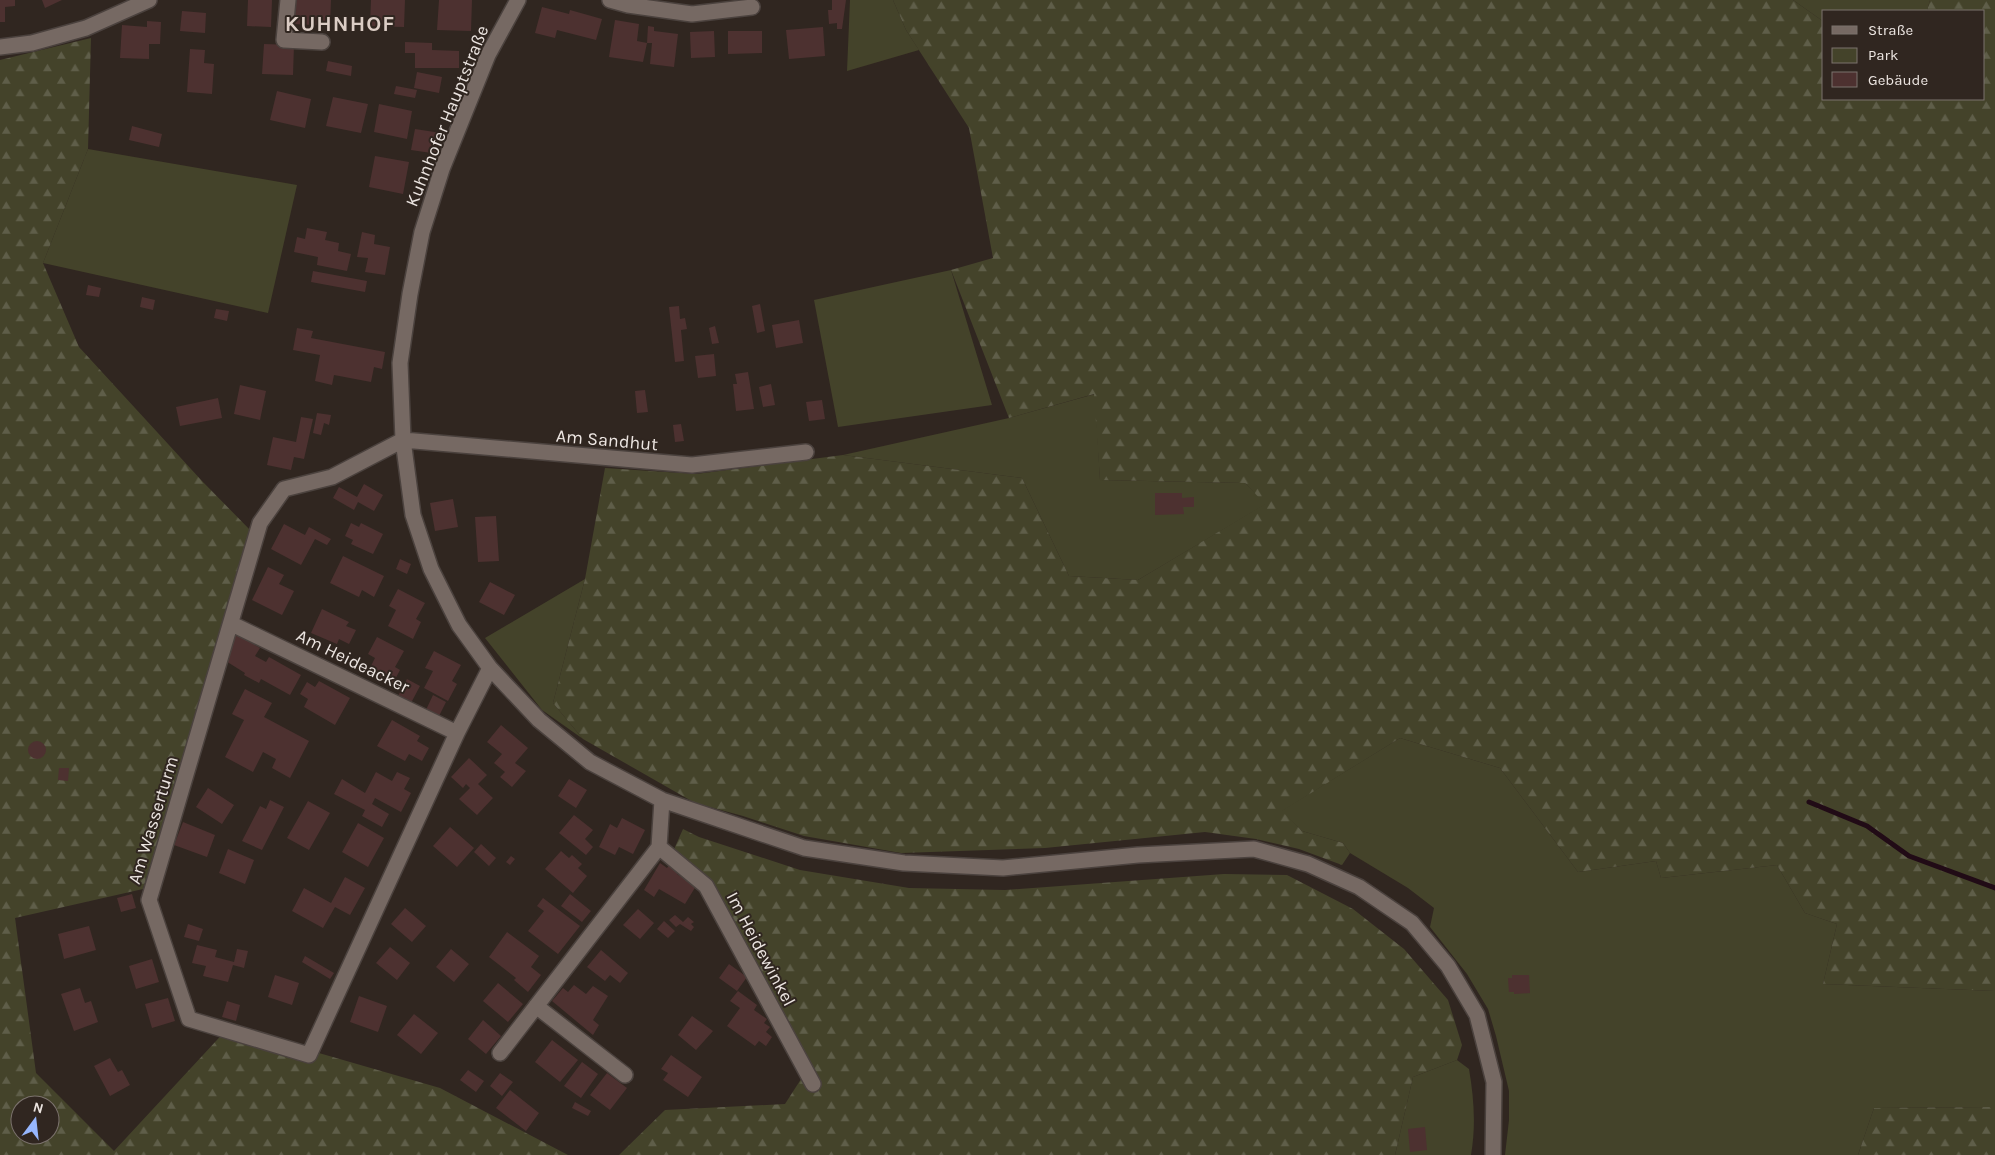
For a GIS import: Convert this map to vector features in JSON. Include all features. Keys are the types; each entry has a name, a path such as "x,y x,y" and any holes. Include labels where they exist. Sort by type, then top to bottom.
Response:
{"street":[{"path":"0,47 32,43 86,28 148,0"},
{"path":"288,0 284,40 322,42"},
{"name":"Kuhnhofer Hauptstraße","path":"518,0 488,55 442,169 422,232 410,294 400,363 403,440 413,516 432,569 459,624 490,668 539,720 590,762 662,800 804,848 904,863 1002,868 1138,854 1254,849 1308,864 1351,884 1412,923 1448,966 1477,1015 1494,1082 1493,1155"},
{"path":"610,0 628,5 692,14 752,7"},
{"name":"Am Sandhut","path":"403,440 692,465 806,452"},
{"name":"Am Wasserturm","path":"403,440 332,477 284,489 260,523 232,624 149,900 189,1019 309,1055 490,668"},
{"name":"Am Heideacker","path":"232,624 458,733"},
{"path":"500,1053 658,847 662,800"},
{"name":"Im Heidewinkel","path":"658,847 706,886 813,1084"},
{"path":"536,1006 625,1075"}],"green space":[{"path":"850,0 893,0 906,30 919,50 847,71"},
{"path":"893,0 1793,0 1822,21 1822,100 1985,100 1985,10 1927,10 1930,0 1995,0 1995,991 1823,984 1837,924 1805,913 1777,865 1661,878 1656,861 1578,872 1500,768 1400,738 1282,811 1302,831 1343,843 1350,853 1342,865 1299,849 1256,839 1205,832 1045,848 901,853 804,836 695,803 583,739 553,703 585,579 605,468 696,474 843,455 1022,478 1069,576 1138,580 1265,504 1245,483 1100,480 1094,394 1009,418 951,270 993,258 969,128 906,30"},
{"path":"1793,0 1930,0 1927,10 1822,10 1822,21"},
{"path":"91,38 88,149 43,263 79,347 202,481 254,534 143,889 15,918 36,1073 58,1095 10,1095 10,1145 60,1145 60,1097 114,1151 229,1027 440,1088 568,1155 0,1155 0,60"},
{"path":"88,149 297,185 268,313 43,263"},
{"path":"951,270 992,405 838,427 814,300"},
{"path":"1095,394 1100,480 1245,483 1266,504 1138,580 1069,576 1022,478 843,455 1009,418"},
{"path":"585,579 553,703 583,739 542,710 485,638"},
{"path":"1400,738 1500,768 1578,872 1656,861 1661,878 1777,865 1805,913 1837,924 1823,984 1995,991 1995,1107 1874,1108 1858,1155 1505,1155 1509,1120 1509,1091 1496,1036 1488,1009 1467,974 1430,927 1434,908 1408,888 1350,853 1343,843 1302,831 1281,811"},
{"path":"683,829 699,837 800,870 909,888 1005,890 1224,874 1287,875 1353,909 1404,949 1448,1000 1462,1045 1457,1060 1413,1077 1395,1155 619,1155 665,1110 785,1104 803,1076 710,883 671,856"},
{"path":"1457,1060 1469,1069 1471,1080 1474,1123 1471,1155 1395,1155 1413,1077"},
{"path":"1995,1107 1995,1155 1858,1155 1874,1108"}],"building":[{"path":"0,0 15,0 15,6 5,7 5,22 0,22"},
{"path":"42,0 62,0 45,8"},
{"path":"248,0 272,0 271,27 247,26"},
{"path":"295,0 331,0 330,26 293,24"},
{"path":"371,0 405,0 404,27 370,26"},
{"path":"439,0 472,0 471,31 437,30"},
{"path":"832,0 846,0 842,29 837,29 837,23 829,24 828,10 832,10"},
{"path":"542,7 569,14 570,10 602,19 596,40 557,30 555,38 535,33"},
{"path":"182,11 206,13 205,33 180,31"},
{"path":"615,20 639,24 637,41 647,43 643,62 609,57"},
{"path":"147,21 161,22 160,44 149,44 149,59 120,58 122,25 147,27"},
{"path":"648,26 654,27 654,31 678,34 674,67 650,64 652,43 647,43"},
{"path":"823,27 825,56 789,59 786,30"},
{"path":"714,31 715,57 691,58 690,32"},
{"path":"728,31 762,31 762,53 728,54"},
{"path":"405,42 432,43 432,50 459,51 459,68 415,68 415,53 405,53"},
{"path":"264,44 294,45 293,75 262,74"},
{"path":"190,49 205,50 204,63 214,64 212,94 187,92"},
{"path":"328,61 352,66 351,76 326,71"},
{"path":"417,72 442,77 439,93 414,88"},
{"path":"396,86 417,90 415,98 394,94"},
{"path":"277,91 311,99 305,128 270,120"},
{"path":"333,97 368,104 361,133 326,126"},
{"path":"379,104 412,111 407,139 374,132"},
{"path":"132,126 162,134 159,147 129,140"},
{"path":"415,129 441,133 438,154 411,150"},
{"path":"375,156 409,162 403,194 369,187"},
{"path":"307,228 327,232 325,240 339,243 338,251 351,254 347,271 317,265 318,257 294,252 297,237 305,239"},
{"path":"362,232 375,235 374,244 390,247 385,275 365,272 368,258 357,257"},
{"path":"313,271 367,281 365,292 311,282"},
{"path":"88,285 101,288 99,297 86,295"},
{"path":"142,297 155,300 153,310 140,307"},
{"path":"760,304 765,331 757,333 752,306"},
{"path":"679,306 680,319 685,318 687,329 681,330 684,361 675,362 669,307"},
{"path":"216,309 229,311 227,321 214,318"},
{"path":"799,320 803,343 776,348 772,325"},
{"path":"715,326 719,343 712,344 709,328"},
{"path":"297,328 313,331 311,338 385,352 382,369 374,367 371,382 334,375 332,385 315,381 320,355 293,350"},
{"path":"714,354 716,376 698,378 695,356"},
{"path":"748,372 754,409 736,411 733,384 737,384 735,374"},
{"path":"771,384 775,405 763,407 759,387"},
{"path":"240,385 266,391 260,420 234,414"},
{"path":"645,390 648,412 637,413 635,391"},
{"path":"218,398 222,418 180,426 176,407"},
{"path":"822,400 825,419 809,421 806,402"},
{"path":"317,413 331,415 329,425 324,423 321,435 313,433"},
{"path":"301,417 313,419 304,459 294,457 291,470 267,465 273,437 296,442"},
{"path":"681,424 684,441 675,442 673,425"},
{"path":"364,484 383,495 374,511 358,502 354,510 333,498 339,487 357,497"},
{"path":"1155,493 1182,493 1182,498 1194,497 1194,507 1183,507 1184,514 1155,515"},
{"path":"453,499 458,527 435,531 430,503"},
{"path":"496,516 499,561 478,562 475,517"},
{"path":"351,523 359,527 361,523 383,534 373,554 351,544 353,540 345,536"},
{"path":"284,524 305,535 309,527 331,539 327,545 315,539 301,565 271,549"},
{"path":"343,556 384,576 374,597 362,590 359,597 330,583"},
{"path":"400,559 411,564 407,574 396,569"},
{"path":"268,567 284,575 279,584 294,591 282,615 252,600"},
{"path":"490,582 515,595 504,615 479,602"},
{"path":"398,589 425,603 416,619 421,622 413,639 388,626 396,610 389,606"},
{"path":"322,609 349,622 346,626 356,630 349,644 339,639 337,644 311,633"},
{"path":"235,633 260,648 255,656 266,662 269,657 301,675 290,695 261,679 259,683 244,675 245,673 221,658"},
{"path":"377,637 404,651 395,667 400,670 391,687 367,674 375,658 368,654"},
{"path":"434,651 461,665 452,681 457,684 448,701 424,688 433,671 425,668"},
{"path":"407,679 420,686 411,703 398,696"},
{"path":"319,681 350,698 335,725 304,707 308,699 300,694 307,682 315,687"},
{"path":"245,689 272,703 264,717 309,741 290,778 272,768 276,759 263,752 253,772 225,757 244,720 232,714"},
{"path":"433,695 446,702 438,718 425,712"},
{"path":"392,720 420,736 417,741 429,748 422,761 409,754 405,761 377,746"},
{"path":"501,725 528,748 515,763 526,771 512,787 500,777 505,772 494,763 502,754 487,742"},
{"path":"37,741 43,744 46,750 43,756 37,759 31,756 28,750 31,744"},
{"path":"469,758 487,775 478,784 493,798 477,815 459,799 470,788 466,784 463,788 451,777"},
{"path":"59,768 69,768 68,781 58,780"},
{"path":"376,772 392,781 397,772 410,778 404,789 411,793 401,812 375,798 372,804 389,814 382,827 362,816 365,810 334,794 342,779 365,793"},
{"path":"569,779 587,790 576,808 558,796"},
{"path":"208,788 234,805 222,824 196,807"},
{"path":"270,800 284,807 262,850 242,841 260,806 266,809"},
{"path":"308,801 330,813 309,850 287,838"},
{"path":"574,815 593,830 585,839 593,847 586,855 559,833"},
{"path":"622,818 645,830 633,854 619,847 615,855 599,847 610,824 617,828"},
{"path":"183,822 215,835 207,857 174,845"},
{"path":"358,823 384,838 368,867 342,852"},
{"path":"450,827 474,848 457,867 433,846"},
{"path":"481,844 496,858 489,866 474,852"},
{"path":"228,849 254,860 245,884 219,873"},
{"path":"561,851 569,858 572,855 582,864 578,868 587,876 573,893 545,869"},
{"path":"511,856 515,859 510,865 506,862"},
{"path":"660,863 667,868 669,865 679,871 677,874 696,886 685,904 659,889 654,897 644,890"},
{"path":"345,877 365,888 350,915 335,907 323,928 292,911 304,888 331,903"},
{"path":"132,894 136,908 121,912 117,898"},
{"path":"570,894 591,911 582,922 561,906"},
{"path":"543,898 580,926 558,954 528,931 544,911 537,906"},
{"path":"405,908 426,926 412,942 391,924"},
{"path":"638,909 654,923 640,939 623,925"},
{"path":"675,915 683,922 688,917 694,922 691,924 694,927 691,931 680,924 676,927 669,920"},
{"path":"664,921 675,931 668,938 657,929"},
{"path":"188,924 203,929 199,941 184,937"},
{"path":"89,926 96,950 64,959 58,934"},
{"path":"507,932 539,956 531,967 541,975 528,992 514,980 516,978 489,957"},
{"path":"197,945 217,950 215,957 234,962 237,949 248,951 244,968 233,965 228,982 203,976 206,966 192,963"},
{"path":"390,947 410,963 397,980 376,963"},
{"path":"451,949 469,964 454,982 436,967"},
{"path":"601,950 628,973 620,983 610,975 605,981 587,967"},
{"path":"305,956 334,973 330,979 302,962"},
{"path":"152,959 159,982 136,989 129,966"},
{"path":"729,964 747,977 737,991 719,978"},
{"path":"275,975 299,983 292,1005 268,997"},
{"path":"1512,975 1529,975 1530,993 1514,994 1514,992 1509,992 1508,978 1512,978"},
{"path":"498,983 523,1004 508,1022 483,1001"},
{"path":"574,985 586,994 593,986 608,996 593,1020 599,1025 593,1035 552,1001 563,988 568,992"},
{"path":"80,988 85,1003 91,1001 98,1022 74,1031 61,994"},
{"path":"738,991 757,1005 754,1010 767,1019 764,1023 770,1027 766,1032 772,1037 766,1046 759,1041 755,1046 727,1026 740,1008 730,1001"},
{"path":"359,996 387,1006 378,1032 350,1022"},
{"path":"168,998 175,1021 152,1028 145,1004"},
{"path":"227,1001 240,1005 236,1021 222,1017"},
{"path":"414,1014 438,1033 421,1054 397,1035"},
{"path":"692,1016 713,1031 696,1050 678,1035"},
{"path":"483,1020 501,1036 486,1054 468,1039"},
{"path":"552,1040 578,1060 560,1082 535,1062"},
{"path":"671,1055 702,1077 688,1097 663,1080 668,1073 661,1069"},
{"path":"110,1058 118,1072 122,1070 130,1085 110,1096 94,1066"},
{"path":"582,1062 598,1074 581,1098 564,1086"},
{"path":"468,1070 484,1081 476,1092 460,1080"},
{"path":"500,1073 513,1082 502,1096 490,1086"},
{"path":"607,1073 627,1088 610,1110 590,1095"},
{"path":"510,1090 539,1113 526,1131 496,1108"},
{"path":"575,1102 591,1111 588,1116 572,1108"},
{"path":"1425,1127 1427,1150 1410,1152 1408,1129"}],"waterway":[{"path":"1809,802 1867,826 1909,856 1995,888"}],"district":[{"name":"KUHNHOF","path":"340,24"}]}
